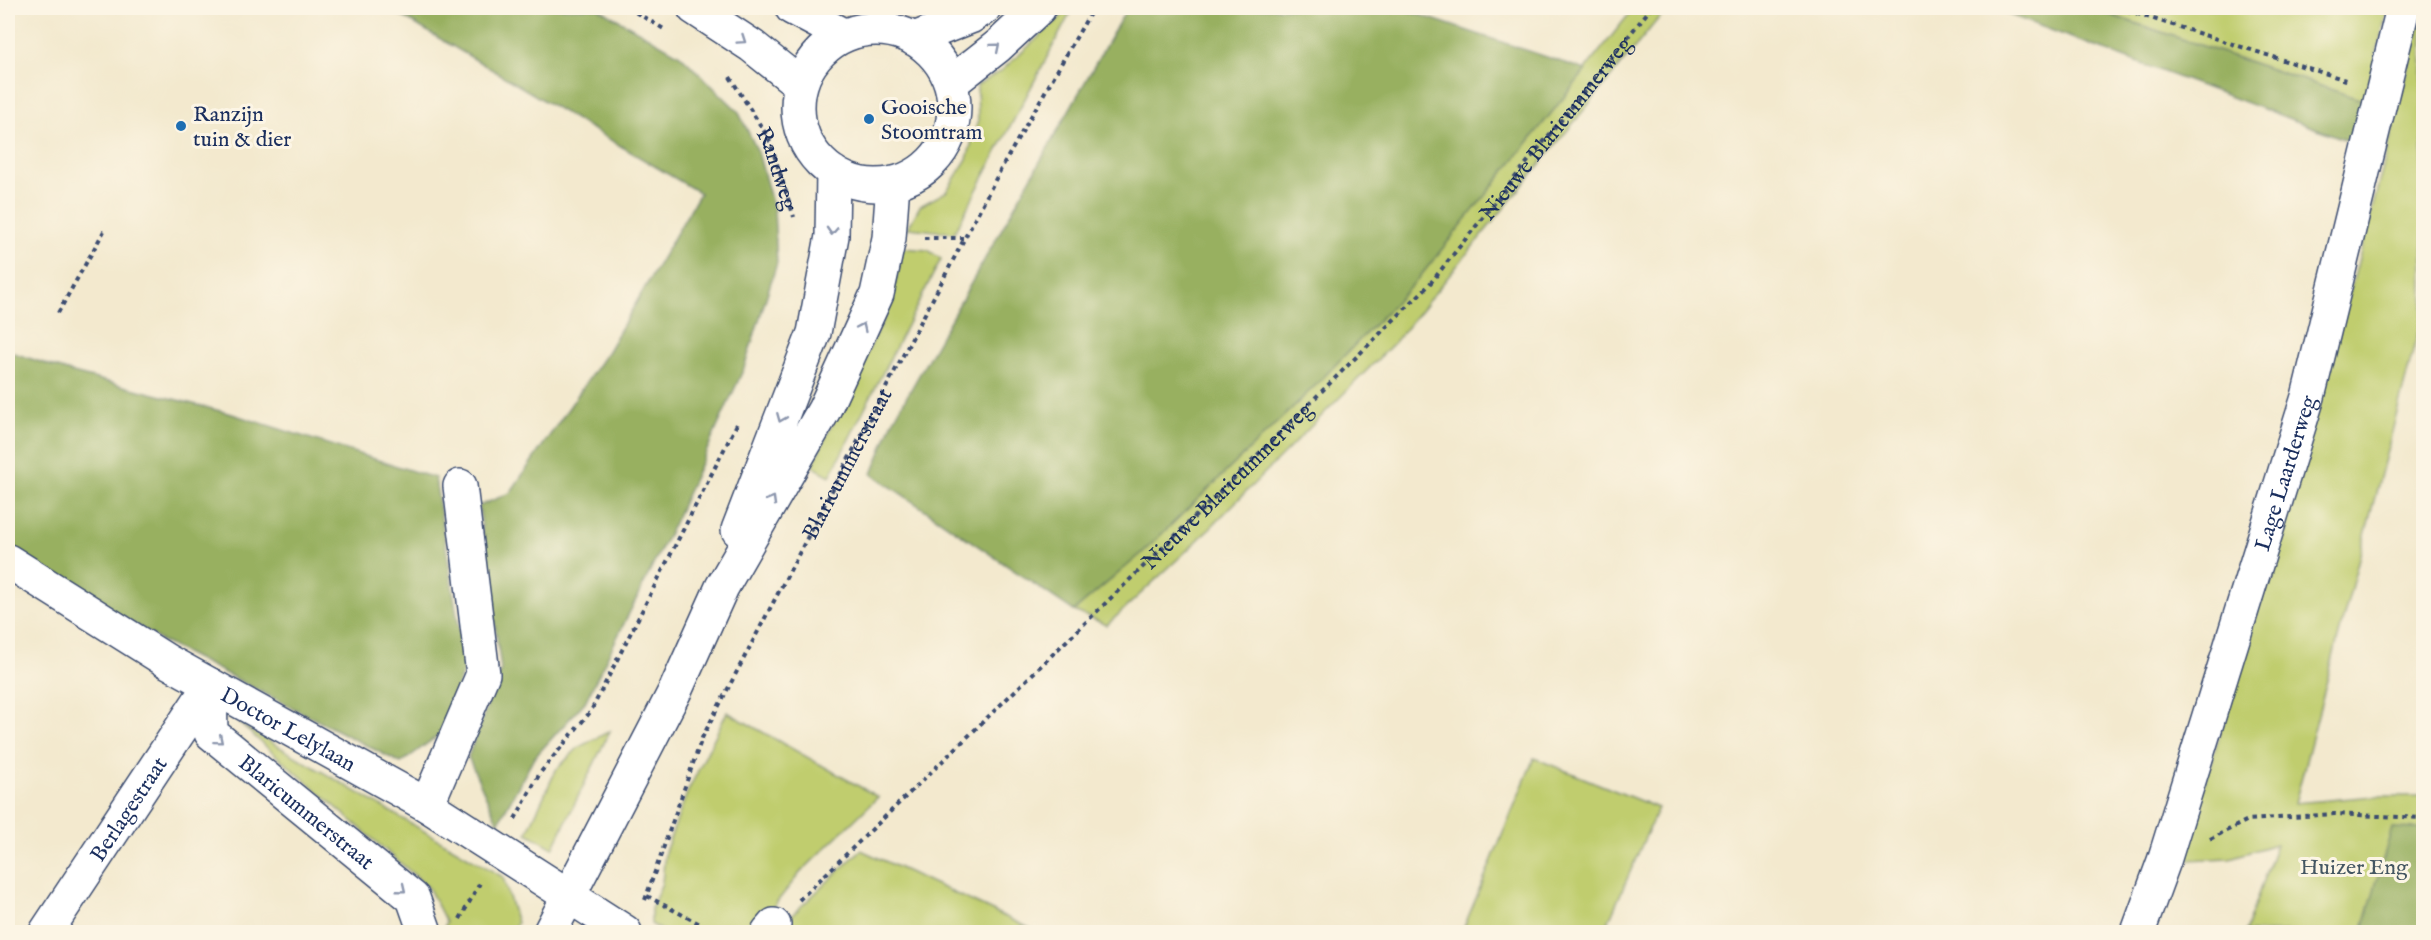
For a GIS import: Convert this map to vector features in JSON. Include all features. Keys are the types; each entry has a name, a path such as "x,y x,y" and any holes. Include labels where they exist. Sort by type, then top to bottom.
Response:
{"street":[{"path":"694,8 752,46 801,85"},
{"path":"792,8 841,34 870,30 890,31 914,39 938,56 951,83 953,109 949,134 940,149 917,173 893,183 862,184 833,172 810,149 802,134 798,118 801,85 812,63 841,34"},
{"path":"914,39 970,17 984,8"},
{"path":"951,83 998,46 1039,8"},
{"name":"Lage Laarderweg","path":"2138,933 2164,861 2308,397 2403,8"},
{"name":"Blaricummerstraat","path":"722,587 742,514 814,333 832,236 833,172"},
{"name":"Blaricummerstraat","path":"550,933 676,689 722,587 824,411 877,294 889,238 893,183"},
{"path":"427,805 483,674 460,486"},
{"name":"Doctor Lelylaan","path":"8,561 167,662 427,805 571,895 625,932"},
{"name":"Blaricummerstraat","path":"210,685 211,733 413,898 425,933"},
{"name":"Berlagestraat","path":"46,933 210,685"}],"path":[{"path":"628,8 666,30"},
{"name":"Blaricummerstraat","path":"625,932 647,896 702,738 963,238 1093,8"},
{"name":"Nieuwe Blaricummerweg","path":"771,929 1211,501 1428,286 1651,8"},
{"path":"2119,8 2384,92"},
{"name":"Randweg","path":"726,72 769,139 796,223 832,236"},
{"path":"58,313 104,231"},
{"path":"889,238 963,238"},
{"path":"458,922 540,773 591,711 738,422"},
{"path":"2164,861 2248,820 2334,814 2424,818"},
{"path":"647,896 715,933"}],"green space":[{"path":"388,8 598,8 680,55 738,111 758,152 774,210 777,263 744,368 674,523 585,702 534,758 498,823 468,757 501,669 479,506 510,493 608,351 700,193"},
{"path":"1073,8 954,233 908,228 920,206 946,192 967,159 978,120 977,85 1001,71"},
{"path":"1127,8 1399,8 1586,70 1418,279 1318,383 1141,554 1074,611 872,474 893,421"},
{"path":"1634,8 1667,8 1395,342 1195,543 1107,625 1074,611 1141,554 1318,383 1418,279"},
{"path":"1991,8 2090,8 2365,101 2355,143"},
{"path":"2091,8 2388,8 2365,101"},
{"name":"Huizer Eng","path":"2422,8 2423,313 2295,803 2375,796 2423,796 2423,932 2245,932 2276,844 2230,858 2187,860 2195,815 2316,414 2398,110"},
{"path":"903,248 928,250 941,259 830,476 812,466 890,306"},
{"path":"8,351 73,373 232,414 435,478 465,666 440,734 401,763 160,640 8,546"},
{"path":"727,712 878,797 800,873 753,932 665,932 651,924 651,909 662,883 665,852 687,793"},
{"path":"240,724 503,877 517,923 512,932 443,932 446,922 428,887"},
{"path":"610,731 553,848 527,833 556,770 579,747"},
{"path":"1534,758 1658,808 1604,932 1462,932"},
{"path":"2392,828 2423,829 2423,932 2362,932"},
{"path":"861,850 1038,932 774,932"}],"place":[{"name":"Gooische Stoomtram","path":"869,119"},
{"name":"Ranzijn tuin & dier","path":"181,126"}]}
